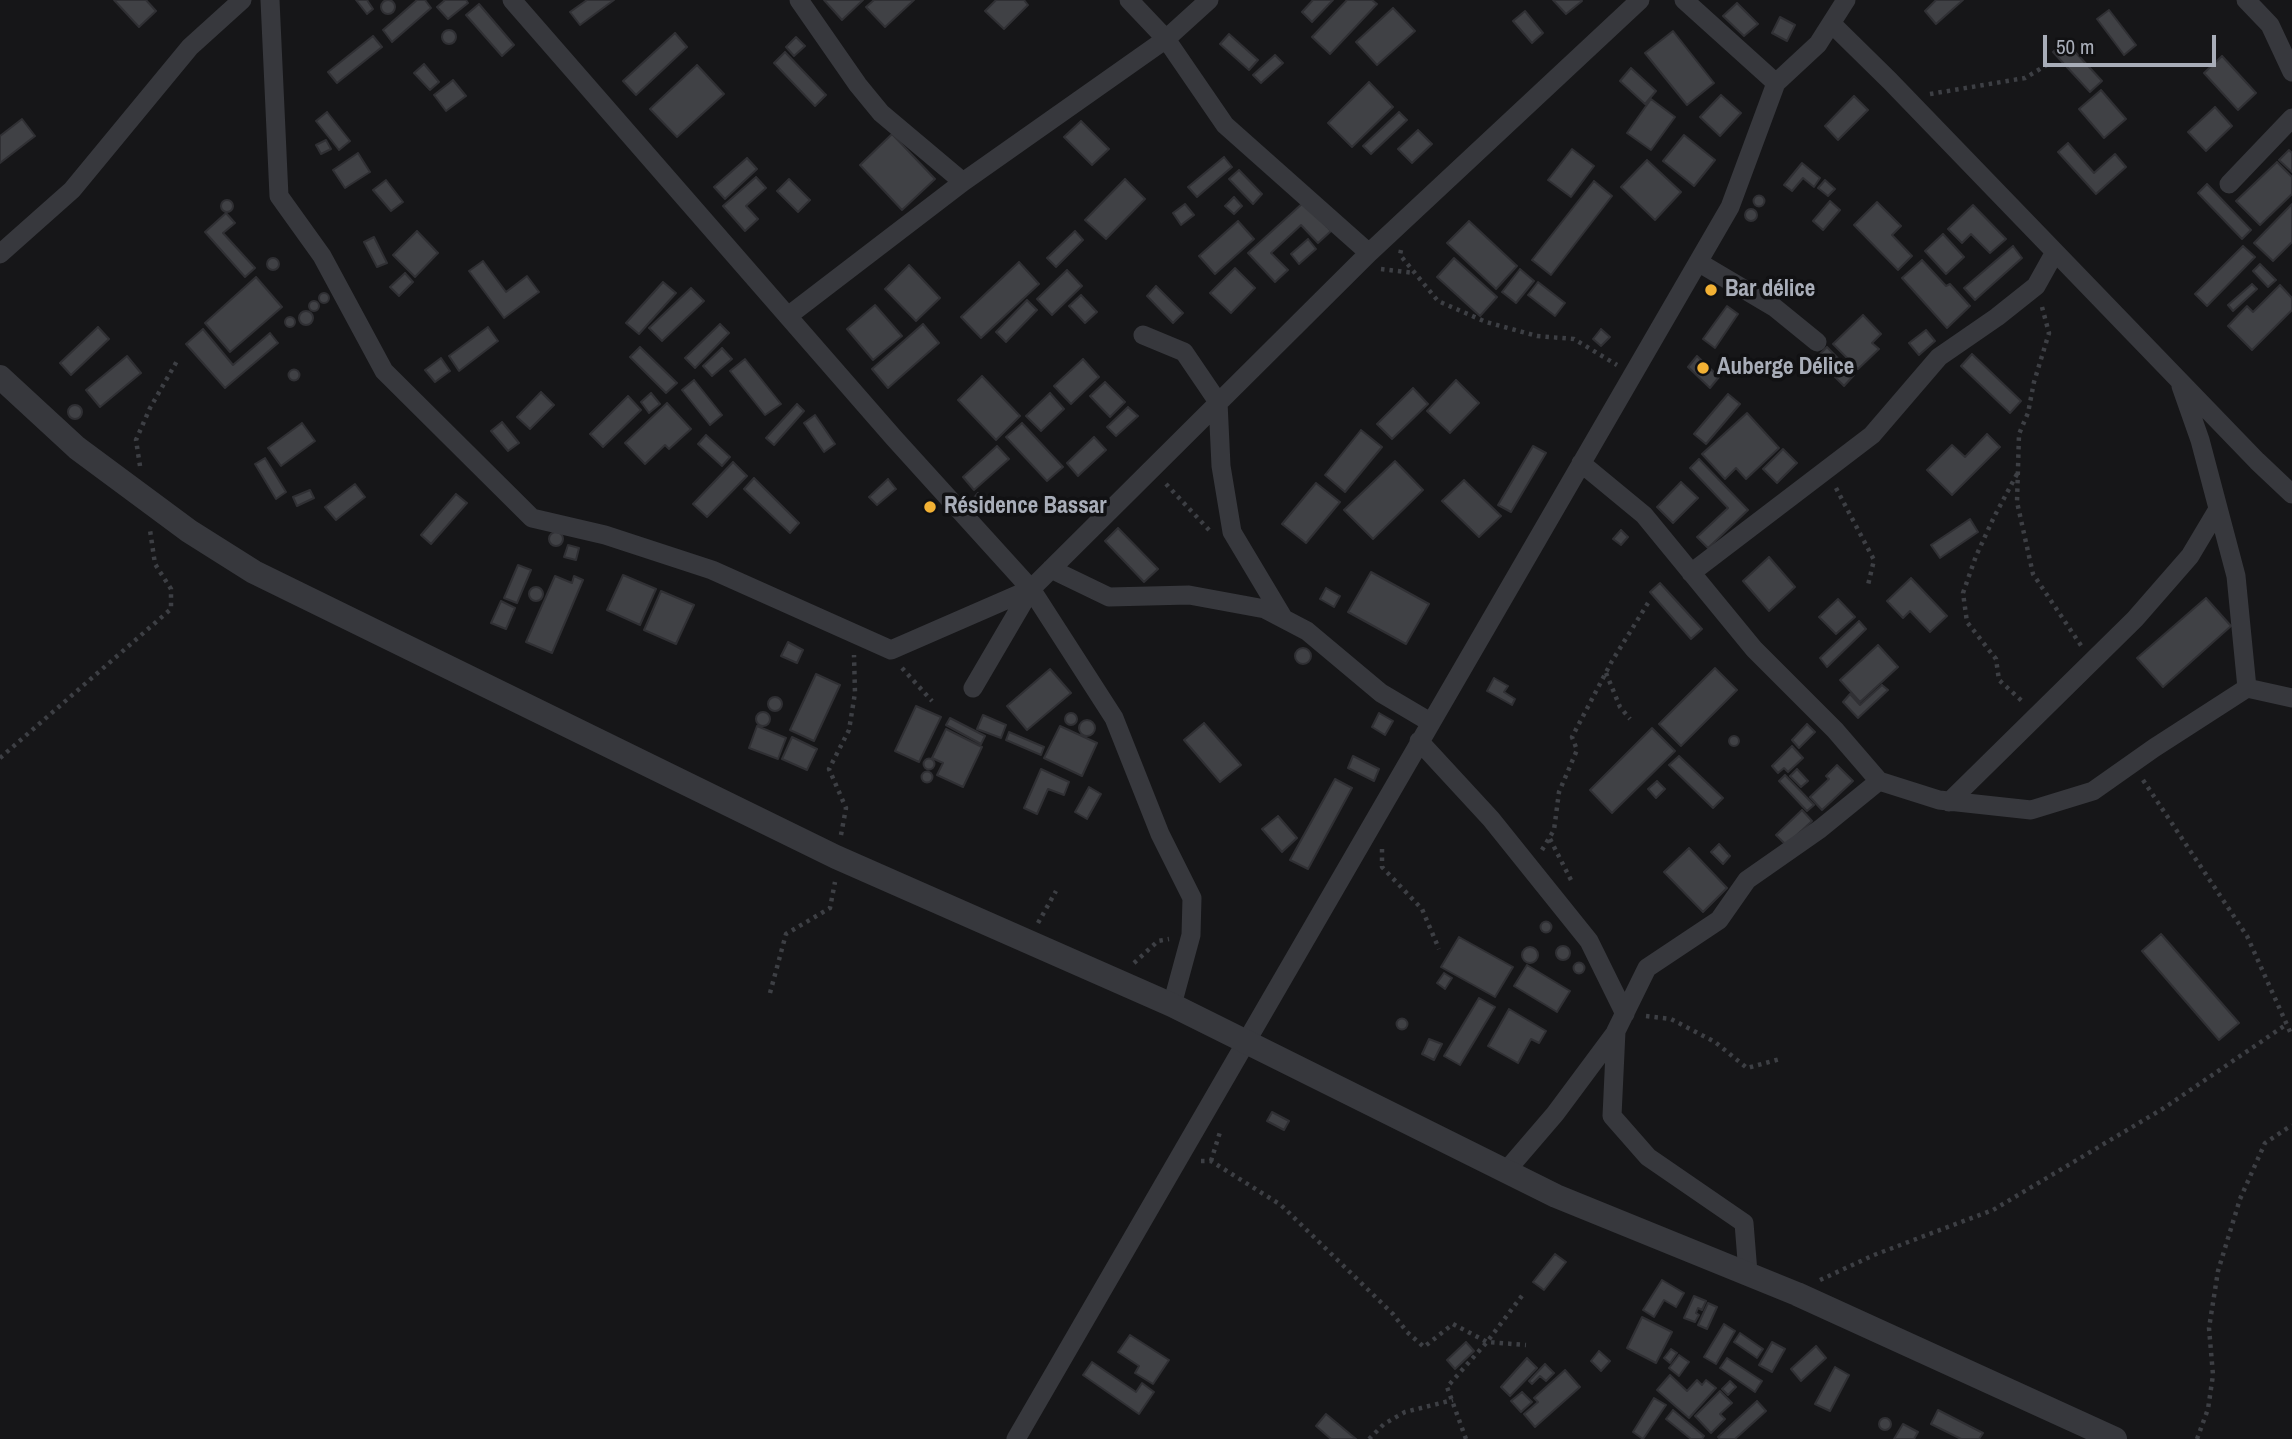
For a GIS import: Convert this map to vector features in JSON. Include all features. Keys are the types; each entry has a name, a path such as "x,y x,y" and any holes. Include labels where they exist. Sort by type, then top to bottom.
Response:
{"street":[{"path":"0,254 72,190 190,47 242,0"},
{"path":"270,0 279,195 322,256 384,371 532,518 605,535 712,570 891,650 1031,589"},
{"path":"512,0 1031,589 1114,718 1160,834 1192,898 1191,935 1172,1005"},
{"path":"799,0 858,85 881,113 963,182"},
{"path":"1129,0 1166,38 1226,125 1368,253"},
{"path":"788,316 963,182 1166,38 1209,0"},
{"path":"973,688 1031,589 1368,253 1640,0"},
{"path":"1684,0 1776,83"},
{"path":"1016,1439 1730,207 1776,83 1818,44 1846,0"},
{"path":"2246,0 2270,25 2292,72"},
{"path":"1832,24 2292,494"},
{"path":"2229,184 2292,118"},
{"path":"1691,573 1872,435 1939,357 2036,286 2055,251"},
{"path":"1698,262 1774,307 1816,342"},
{"path":"1143,335 1184,352 1217,402 1221,466 1232,532 1285,620"},
{"path":"0,377 77,448 189,531 254,572 836,857 1172,1005 1556,1196 1797,1293 2115,1439"},
{"path":"2178,379 2200,440 2235,576 2247,688"},
{"path":"1581,463 1644,515 1754,649 1835,730 1879,781 1949,802 2031,810 2093,791 2247,688 2292,698"},
{"path":"1949,802 2134,620 2190,556 2218,509"},
{"path":"1051,569 1109,597 1189,594 1265,609 1307,631 1381,692 1430,722"},
{"path":"1419,741 1491,819 1589,940 1621,1023 1612,1116 1648,1157 1744,1223 1748,1273"},
{"path":"1506,1171 1555,1114 1621,1023 1647,968 1719,920 1747,880 1820,829 1879,781"}],"path":[{"path":"1906,97 2025,78 2050,63"},
{"path":"1404,220 1400,256 1438,301 1486,322 1536,336 1574,339 1632,375"},
{"path":"2036,286 2049,333 2028,413 2019,435 2017,502 2033,574 2092,662"},
{"path":"0,758 171,609 172,589 155,565 136,440 150,408 177,361"},
{"path":"1150,468 1214,535 1240,547"},
{"path":"1826,468 1874,560 1868,584"},
{"path":"2018,474 1985,537 1963,593 1967,622 1996,659 1999,680 2023,701 2024,730"},
{"path":"1531,869 1554,830 1559,792 1577,750 1572,737 1606,672 1648,603"},
{"path":"770,993 786,934 830,908 836,857 846,808 829,769 849,730 855,693 853,633"},
{"path":"891,650 894,659 932,701"},
{"path":"1606,672 1620,707 1630,719"},
{"path":"2132,764 2248,936 2292,1035"},
{"path":"1382,841 1382,867 1422,909 1438,949"},
{"path":"1028,942 1056,891"},
{"path":"1116,980 1158,941 1191,935"},
{"path":"1621,1023 1671,1019 1715,1042 1746,1068 1780,1059"},
{"path":"1797,1293 1874,1255 1993,1210 2164,1108 2287,1024"},
{"path":"2197,1439 2208,1409 2213,1375 2209,1328 2218,1271 2239,1199 2266,1143 2292,1125"},
{"path":"1211,1161 1281,1205 1394,1314 1407,1332 1424,1347 1453,1324 1487,1342 1527,1345"},
{"path":"1466,1439 1447,1387 1487,1342 1524,1293"},
{"path":"1369,1439 1384,1424 1405,1412 1452,1401"}],"building":[{"path":"114,0 146,0 156,11 139,27"},
{"path":"356,0 367,0 373,9 367,14"},
{"path":"388,0 393,2 393,12 388,14 383,12 381,7 383,2"},
{"path":"417,0 425,0 431,8 392,42 383,30"},
{"path":"445,0 466,0 468,3 448,19 437,7"},
{"path":"587,0 614,0 580,25 570,12"},
{"path":"824,0 863,0 842,20"},
{"path":"874,0 914,0 885,27 866,7"},
{"path":"996,0 1024,0 1028,5 1004,29 985,11"},
{"path":"1313,0 1333,0 1312,22 1302,12"},
{"path":"1347,0 1372,0 1377,4 1330,54 1312,37"},
{"path":"1553,0 1581,0 1582,1 1566,14"},
{"path":"1936,0 1963,0 1936,24 1925,11"},
{"path":"1737,3 1758,24 1744,36 1723,16"},
{"path":"479,4 514,45 502,56 466,15"},
{"path":"1393,8 1415,31 1377,65 1356,42"},
{"path":"2109,10 2136,45 2124,55 2097,19"},
{"path":"1525,11 1543,33 1532,43 1513,21"},
{"path":"1780,17 1795,25 1787,41 1772,33"},
{"path":"449,30 454,32 454,42 449,44 444,42 442,37 444,32"},
{"path":"1673,31 1714,83 1687,105 1645,53"},
{"path":"675,33 687,47 636,95 623,81"},
{"path":"1229,34 1258,60 1249,70 1220,44"},
{"path":"373,36 382,47 337,83 328,72"},
{"path":"796,37 805,46 794,56 786,47"},
{"path":"2065,41 2102,81 2090,92 2053,52"},
{"path":"785,52 826,95 815,106 774,63"},
{"path":"1275,55 1283,63 1261,83 1253,75"},
{"path":"2222,56 2256,93 2238,110 2204,73"},
{"path":"424,64 439,82 430,90 414,73"},
{"path":"697,65 724,94 677,137 650,109"},
{"path":"1631,68 1656,91 1645,104 1620,81"},
{"path":"453,80 466,96 446,111 434,95"},
{"path":"1369,82 1393,107 1352,147 1328,123"},
{"path":"2101,90 2126,119 2104,138 2079,109"},
{"path":"1721,95 1741,113 1720,136 1700,117"},
{"path":"1854,96 1868,110 1838,140 1825,126"},
{"path":"1651,99 1675,117 1651,150 1627,133"},
{"path":"2215,107 2232,126 2206,151 2188,132"},
{"path":"327,112 350,141 339,150 316,121"},
{"path":"1399,112 1407,120 1371,154 1363,146"},
{"path":"22,119 35,136 0,163 0,136"},
{"path":"1081,121 1109,149 1092,165 1064,137"},
{"path":"1418,130 1432,144 1412,163 1398,149"},
{"path":"892,134 935,179 902,210 860,165"},
{"path":"1684,135 1715,160 1694,186 1663,161"},
{"path":"326,140 331,149 321,154 316,145"},
{"path":"2068,143 2094,173 2115,154 2126,167 2096,194 2058,152"},
{"path":"1572,149 1594,166 1571,197 1548,180"},
{"path":"2289,150 2292,153 2292,172 2279,160"},
{"path":"358,153 370,172 345,188 333,170"},
{"path":"1224,157 1232,167 1197,197 1188,187"},
{"path":"747,158 757,169 725,199 714,187"},
{"path":"1647,160 1681,192 1655,220 1621,187"},
{"path":"2277,162 2292,177 2292,194 2260,225 2236,201"},
{"path":"1802,163 1820,178 1814,187 1803,178 1792,191 1784,185"},
{"path":"1239,170 1262,194 1253,204 1229,179"},
{"path":"756,177 766,188 746,206 758,219 745,231 723,206"},
{"path":"789,179 810,200 798,212 777,191"},
{"path":"1125,179 1145,199 1106,239 1085,220"},
{"path":"386,180 403,202 391,211 373,190"},
{"path":"1825,180 1835,189 1828,196 1818,188"},
{"path":"1594,181 1612,196 1551,275 1532,260"},
{"path":"2207,184 2251,230 2242,239 2198,193"},
{"path":"1759,196 1763,197 1763,205 1759,206 1755,205 1754,201 1755,197"},
{"path":"1234,197 1242,206 1234,214 1225,206"},
{"path":"227,200 233,206 227,212 221,206"},
{"path":"1830,201 1840,210 1823,230 1813,221"},
{"path":"1304,202 1331,231 1318,243 1301,225 1271,253 1288,270 1275,282 1248,253"},
{"path":"1877,202 1901,226 1892,235 1912,256 1898,270 1854,225"},
{"path":"1185,204 1194,215 1181,225 1173,213"},
{"path":"2292,204 2292,242 2273,261 2254,243"},
{"path":"1973,205 2006,239 1990,253 1971,234 1962,243 1948,229"},
{"path":"1751,209 1757,215 1751,221 1745,215"},
{"path":"226,213 235,223 223,233 255,268 245,277 205,232"},
{"path":"1238,221 1254,239 1215,274 1199,256"},
{"path":"1469,221 1517,266 1496,289 1447,243"},
{"path":"417,231 438,253 415,277 393,255"},
{"path":"1075,231 1083,240 1056,267 1047,258"},
{"path":"1943,234 1964,257 1946,274 1925,251"},
{"path":"374,237 387,263 377,267 364,242"},
{"path":"1308,239 1316,249 1299,264 1291,254"},
{"path":"2013,246 2022,258 1975,300 1964,288"},
{"path":"2243,246 2255,257 2207,306 2195,294"},
{"path":"273,258 279,264 273,270 267,264"},
{"path":"1454,258 1497,297 1480,316 1437,277"},
{"path":"1922,260 1946,286 1950,284 1970,306 1947,328 1902,278"},
{"path":"483,261 506,292 527,276 539,292 504,318 469,271"},
{"path":"1019,262 1039,284 981,338 961,317"},
{"path":"2260,264 2276,280 2268,287 2253,271"},
{"path":"909,265 940,298 916,321 885,289"},
{"path":"1235,268 1255,288 1231,313 1210,293"},
{"path":"1520,269 1534,281 1516,303 1502,292"},
{"path":"1067,270 1082,286 1052,315 1037,299"},
{"path":"405,273 413,282 399,296 390,287"},
{"path":"256,277 282,307 230,352 205,323"},
{"path":"663,282 676,293 639,334 626,323"},
{"path":"1538,282 1565,303 1555,316 1528,295"},
{"path":"2252,284 2257,289 2233,311 2228,305"},
{"path":"2280,285 2292,298 2292,310 2252,350 2228,326 2247,306 2253,312"},
{"path":"1156,286 1183,313 1173,323 1147,296"},
{"path":"691,288 704,301 662,341 649,328"},
{"path":"324,293 328,294 328,302 324,303 320,302 319,298 320,294"},
{"path":"1081,295 1097,312 1085,323 1069,306"},
{"path":"1027,300 1037,310 1006,342 996,332"},
{"path":"314,301 318,302 318,310 314,311 310,310 309,306 310,302"},
{"path":"875,305 902,336 873,360 847,329"},
{"path":"1727,306 1738,314 1715,348 1703,339"},
{"path":"306,311 311,313 311,323 306,325 301,323 299,318 301,313"},
{"path":"1863,315 1881,334 1872,343 1879,349 1858,369 1833,344"},
{"path":"290,317 294,318 294,326 290,327 286,326 285,322 286,318"},
{"path":"720,324 729,333 695,368 685,358"},
{"path":"923,324 939,343 888,388 872,369"},
{"path":"98,327 109,339 71,375 60,363"},
{"path":"488,327 498,341 459,371 449,356"},
{"path":"203,329 233,365 270,333 278,343 225,388 186,344"},
{"path":"1601,329 1610,337 1601,346 1593,339"},
{"path":"1926,330 1935,341 1919,355 1909,343"},
{"path":"640,347 677,383 666,393 630,357"},
{"path":"1827,347 1854,375 1844,386 1816,358"},
{"path":"722,348 732,359 712,376 703,366"},
{"path":"1972,354 2021,401 2010,413 1961,366"},
{"path":"127,356 141,373 100,407 86,390"},
{"path":"1697,356 1719,377 1710,388 1688,367"},
{"path":"441,358 450,371 435,382 425,370"},
{"path":"745,359 781,404 765,415 730,371"},
{"path":"1083,359 1099,377 1071,404 1054,386"},
{"path":"294,370 298,371 298,379 294,380 290,379 289,375 290,371"},
{"path":"982,376 1020,416 996,440 958,400"},
{"path":"694,380 722,415 710,425 682,390"},
{"path":"1456,380 1479,403 1450,433 1427,411"},
{"path":"1105,382 1125,402 1110,417 1090,396"},
{"path":"1413,388 1428,404 1392,439 1377,424"},
{"path":"541,392 554,405 530,429 517,417"},
{"path":"651,393 660,404 649,413 641,402"},
{"path":"1050,393 1064,409 1041,431 1026,416"},
{"path":"1728,394 1740,404 1706,444 1694,434"},
{"path":"628,396 641,410 603,447 590,434"},
{"path":"667,403 691,429 669,449 665,445 645,464 625,443"},
{"path":"797,404 804,411 774,445 766,438"},
{"path":"75,405 80,407 80,417 75,419 70,417 68,412 70,407"},
{"path":"1128,407 1138,416 1116,436 1107,427"},
{"path":"1747,413 1779,448 1746,479 1736,468 1725,479 1702,454"},
{"path":"815,415 835,444 824,452 804,423"},
{"path":"502,422 519,443 508,451 491,431"},
{"path":"302,423 315,441 281,466 268,448"},
{"path":"1022,423 1063,467 1047,481 1006,437"},
{"path":"1361,430 1382,447 1345,492 1325,475"},
{"path":"1987,434 2000,447 1952,495 1927,470 1952,445 1965,457"},
{"path":"706,435 730,457 722,466 698,444"},
{"path":"1094,437 1106,450 1078,476 1067,463"},
{"path":"997,446 1009,459 974,490 963,477"},
{"path":"1533,446 1546,453 1511,512 1498,505"},
{"path":"1783,449 1797,463 1777,483 1763,469"},
{"path":"265,458 286,492 276,499 255,464"},
{"path":"1699,459 1748,510 1708,548 1697,537 1728,508 1690,468"},
{"path":"1395,461 1423,490 1373,539 1344,510"},
{"path":"733,462 747,476 707,517 693,504"},
{"path":"754,478 799,523 790,533 744,489"},
{"path":"888,479 896,489 877,505 869,497"},
{"path":"1464,480 1501,516 1479,537 1442,501"},
{"path":"1681,482 1698,498 1673,523 1657,507"},
{"path":"1316,483 1340,502 1306,543 1282,524"},
{"path":"355,484 365,497 336,520 325,507"},
{"path":"310,490 314,498 297,506 293,497"},
{"path":"978,493 992,507 986,512 973,499"},
{"path":"456,494 467,503 431,544 421,535"},
{"path":"1970,519 1978,532 1940,558 1931,545"},
{"path":"1118,528 1158,569 1144,582 1105,541"},
{"path":"1621,530 1628,537 1621,545 1613,539"},
{"path":"556,532 561,534 561,544 556,546 551,544 549,539 551,534"},
{"path":"568,545 579,548 576,560 564,557"},
{"path":"1769,557 1795,587 1769,611 1743,581"},
{"path":"518,565 531,570 517,603 504,598"},
{"path":"1371,572 1429,604 1406,644 1348,612"},
{"path":"623,575 656,589 640,625 607,610"},
{"path":"555,576 572,583 574,576 583,580 552,653 526,642"},
{"path":"1911,578 1947,616 1930,632 1910,611 1903,618 1887,601"},
{"path":"1660,583 1702,629 1691,639 1650,592"},
{"path":"533,587 539,587 543,594 539,601 533,601 529,597 529,591"},
{"path":"1326,588 1340,596 1334,607 1320,599"},
{"path":"661,591 694,605 676,644 644,630"},
{"path":"2206,598 2231,626 2163,687 2137,658"},
{"path":"1838,599 1855,617 1836,634 1819,617"},
{"path":"501,601 515,608 506,629 491,623"},
{"path":"1859,621 1866,629 1827,667 1820,658"},
{"path":"788,642 803,650 797,663 781,656"},
{"path":"1878,645 1898,667 1860,702 1840,680"},
{"path":"1303,648 1309,650 1309,662 1303,664 1297,662 1295,656 1297,650"},
{"path":"1715,668 1737,690 1681,746 1659,724"},
{"path":"1050,669 1071,693 1027,730 1007,706"},
{"path":"816,674 840,685 814,741 790,730"},
{"path":"1494,678 1508,686 1504,692 1515,699 1512,705 1487,691"},
{"path":"1882,685 1888,690 1858,718 1843,702 1850,694 1860,705"},
{"path":"772,697 778,697 782,704 778,711 772,711 768,707 768,701"},
{"path":"916,706 941,717 919,762 895,751"},
{"path":"763,712 768,714 768,724 763,726 758,724 756,719 758,714"},
{"path":"1071,713 1077,719 1071,725 1065,719"},
{"path":"1379,713 1393,721 1385,735 1372,727"},
{"path":"983,715 1006,725 1001,738 977,729"},
{"path":"950,718 985,736 981,744 946,725"},
{"path":"1087,720 1093,722 1093,734 1087,736 1081,734 1079,728 1081,722"},
{"path":"1204,723 1241,765 1220,782 1184,740"},
{"path":"1807,724 1815,732 1799,748 1792,740"},
{"path":"757,726 786,738 778,759 749,748"},
{"path":"1060,726 1097,743 1082,776 1044,758"},
{"path":"1652,728 1675,751 1612,813 1590,790"},
{"path":"946,729 982,747 963,787 937,775 943,763 932,758"},
{"path":"1009,732 1044,747 1041,755 1006,740"},
{"path":"1734,736 1738,737 1738,745 1734,746 1730,745 1729,741 1730,737"},
{"path":"792,737 817,749 807,770 782,759"},
{"path":"1792,746 1803,758 1788,772 1784,768 1778,773 1772,766"},
{"path":"1353,756 1379,769 1374,781 1348,768"},
{"path":"1679,756 1723,798 1713,808 1669,765"},
{"path":"929,758 935,764 929,770 923,764"},
{"path":"1837,765 1853,781 1822,810 1810,797 1829,779 1826,776"},
{"path":"1041,769 1069,782 1064,795 1048,789 1037,814 1024,808"},
{"path":"1797,769 1808,781 1801,787 1790,776"},
{"path":"927,772 931,773 931,781 927,782 923,781 922,777 923,773"},
{"path":"1785,775 1814,805 1807,811 1779,781"},
{"path":"1335,779 1352,788 1308,869 1290,860"},
{"path":"1657,781 1665,789 1656,798 1648,789"},
{"path":"1089,787 1101,794 1087,819 1075,812"},
{"path":"1802,810 1812,821 1786,845 1776,835"},
{"path":"1278,816 1297,838 1282,852 1262,829"},
{"path":"1719,844 1730,856 1723,864 1711,852"},
{"path":"1689,848 1727,888 1703,912 1664,872"},
{"path":"1546,922 1550,923 1550,931 1546,932 1542,931 1541,927 1542,923"},
{"path":"2161,934 2239,1023 2219,1040 2142,951"},
{"path":"1459,937 1513,967 1495,997 1441,967"},
{"path":"1560,946 1566,946 1570,953 1566,960 1560,960 1556,956 1556,950"},
{"path":"1527,947 1533,947 1538,955 1536,961 1527,963 1522,958 1522,952"},
{"path":"1579,962 1585,968 1579,974 1573,968"},
{"path":"1527,965 1570,991 1557,1012 1514,986"},
{"path":"1444,973 1452,978 1445,989 1437,983"},
{"path":"1479,998 1495,1007 1460,1065 1444,1056"},
{"path":"1509,1009 1546,1031 1539,1043 1531,1039 1518,1063 1488,1046"},
{"path":"1402,1018 1408,1024 1402,1030 1396,1024"},
{"path":"1429,1039 1442,1044 1434,1060 1422,1054"},
{"path":"1272,1112 1289,1121 1284,1130 1267,1121"},
{"path":"1555,1254 1566,1262 1544,1290 1533,1282"},
{"path":"1662,1280 1684,1293 1676,1307 1664,1300 1654,1317 1643,1310"},
{"path":"1694,1296 1706,1301 1702,1310 1698,1308 1696,1313 1699,1315 1695,1322 1684,1318"},
{"path":"1708,1303 1717,1307 1707,1329 1698,1325"},
{"path":"1642,1317 1672,1332 1656,1363 1627,1348"},
{"path":"1724,1324 1735,1331 1716,1364 1704,1357"},
{"path":"1740,1333 1763,1349 1757,1358 1734,1342"},
{"path":"1130,1335 1169,1360 1153,1384 1135,1373 1139,1366 1118,1352"},
{"path":"1466,1342 1474,1351 1455,1369 1447,1360"},
{"path":"1772,1342 1785,1349 1772,1372 1759,1365"},
{"path":"1816,1346 1826,1358 1801,1381 1791,1369"},
{"path":"1671,1349 1677,1353 1670,1363 1664,1358"},
{"path":"1599,1351 1610,1361 1601,1371 1591,1361"},
{"path":"1679,1355 1689,1362 1679,1376 1669,1368"},
{"path":"1527,1358 1537,1368 1510,1396 1501,1387"},
{"path":"1727,1358 1762,1381 1755,1392 1720,1368"},
{"path":"1092,1362 1136,1392 1142,1383 1154,1392 1139,1414 1083,1375"},
{"path":"1545,1364 1554,1373 1546,1381 1540,1376 1532,1384 1529,1381"},
{"path":"1835,1367 1849,1375 1830,1411 1815,1404"},
{"path":"1565,1370 1580,1387 1535,1427 1524,1414 1538,1402 1534,1398"},
{"path":"1670,1375 1687,1391 1697,1380 1702,1385 1706,1380 1716,1388 1689,1418 1657,1390"},
{"path":"1730,1381 1736,1387 1728,1395 1722,1389"},
{"path":"1720,1391 1732,1403 1720,1414 1725,1419 1711,1433 1695,1416"},
{"path":"1522,1392 1532,1402 1521,1412 1511,1401"},
{"path":"1654,1398 1666,1405 1643,1439 1633,1432"},
{"path":"1757,1401 1766,1411 1735,1439 1718,1437"},
{"path":"1673,1410 1704,1436 1702,1439 1691,1439 1666,1419"},
{"path":"1938,1410 1983,1433 1979,1439 1961,1439 1931,1424"},
{"path":"1326,1414 1356,1439 1331,1439 1316,1426"},
{"path":"1880,1419 1890,1419 1890,1429 1880,1429"},
{"path":"1903,1424 1918,1432 1914,1439 1894,1439"}],"place":[{"name":"Bar délice","path":"1711,290"},
{"name":"Auberge Délice","path":"1703,368"},
{"name":"Résidence Bassar","path":"930,507"}]}
